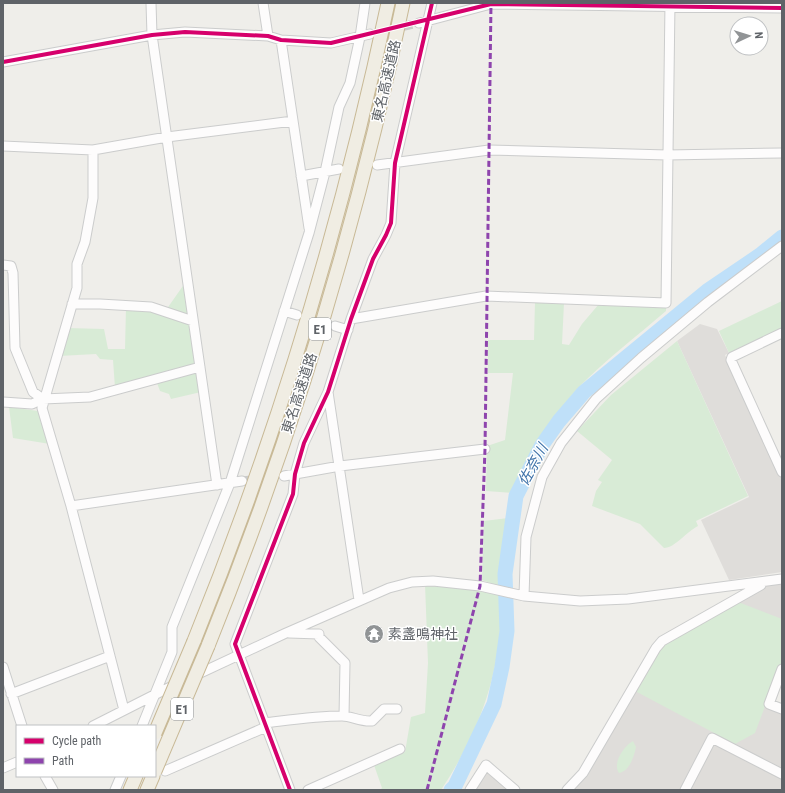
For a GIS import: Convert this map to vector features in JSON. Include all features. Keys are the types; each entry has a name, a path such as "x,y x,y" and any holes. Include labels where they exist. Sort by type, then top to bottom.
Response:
{"highway":[{"name":"東名高速道路","path":"156,731 194,641 245,508 312,306 347,181 370,89 388,3"},
{"name":"東名高速道路","path":"160,771 259,513 326,311 364,177 385,92 403,3"},
{"path":"130,790 136,777"},
{"path":"146,790 152,777"}],"street":[{"path":"151,3 152,36 217,485"},
{"path":"263,3 268,36"},
{"path":"142,725 172,652 172,627 230,483 309,233 325,172 339,107 350,82 360,36 365,3"},
{"path":"290,790 235,644 293,494 295,474 304,443 328,392 351,319 374,259 391,223 395,163 430,19 432,3"},
{"path":"418,23 491,4 670,5 782,8"},
{"path":"351,319 486,296 666,303 670,5"},
{"path":"3,62 152,36 185,32 268,36 281,40 331,43 370,34"},
{"path":"281,40 309,233"},
{"path":"3,146 93,150 167,137 293,121"},
{"path":"93,150 93,198 85,242 77,264 77,288 43,400 42,408 71,506 124,710"},
{"path":"378,164 489,150 667,155 782,153"},
{"path":"301,176 339,169"},
{"path":"524,596 526,537 542,477 561,443 596,399 641,358 708,302 782,246"},
{"path":"3,265 11,266 13,273 15,348 33,392 43,400"},
{"path":"72,304 151,307 193,320"},
{"path":"284,311 297,315"},
{"path":"335,326 348,330"},
{"path":"782,333 732,357 731,360 782,472"},
{"path":"3,402 32,404 43,400 90,397 200,367"},
{"path":"328,392 359,600"},
{"path":"284,476 340,466 485,450"},
{"path":"71,506 242,480"},
{"path":"95,725 155,694 359,600 389,588 412,582 433,581 480,586 524,596 580,601 628,599 782,579"},
{"path":"567,790 583,773 656,648 662,641 766,582"},
{"path":"286,633 319,634 319,637 345,663 344,716"},
{"path":"11,694 110,656"},
{"path":"3,668 22,725"},
{"path":"782,669 769,704 782,709"},
{"path":"160,771 265,725 307,718 344,716 362,721 372,721 384,709 397,709"},
{"path":"685,790 712,738 782,774"},
{"path":"308,790 400,749"},
{"path":"3,768 16,762"},
{"path":"470,790 486,765 515,790"},
{"path":"46,777 53,790"},
{"path":"115,790 121,777"}],"shaded area":[{"path":"700,324 717,329 729,353 725,355 782,479 782,572 729,580 701,520 749,497 677,341"},
{"path":"782,583 782,663 767,706 782,712 782,790 571,790 661,644 765,586"},
{"path":"484,772 489,772 510,790 474,790"}],"green space":[{"path":"185,283 190,318 166,310"},
{"path":"782,301 782,328 729,353 719,331"},
{"path":"535,302 564,303 562,344 569,345 582,324 599,304 666,305 666,311 621,348 578,388 568,400 542,438 515,493 486,491 487,446 505,440 513,373 488,373 488,340 534,340"},
{"path":"126,307 151,309 190,321 197,365 115,388 113,360 100,359 96,354 59,356 67,328 104,329 108,349 125,349"},
{"path":"677,341 748,496 696,521 698,526 676,543 664,548 640,524 592,506 596,491 602,482 598,480 612,460 577,431 611,395"},
{"path":"198,370 201,392 171,399 169,394 160,391 157,383"},
{"path":"9,407 38,411 50,444 13,438"},
{"path":"508,518 501,587 482,580 484,521"},
{"path":"425,584 480,588 501,595 501,622 493,673 487,697 468,744 441,790 380,790 382,788 374,765 405,752 411,717 425,713 428,663"},
{"path":"738,602 782,619 782,661 755,733 735,744 635,691 663,645"},
{"path":"633,741 636,747 633,759 623,772 619,773 617,764 620,755"}],"waterway":[{"name":"佐奈川","path":"451,790 455,786 494,704 502,667 507,631 505,574 516,496 542,445 559,421 584,392 707,291 760,255 782,237"}],"tunnel":[{"path":"377,32 419,23"},
{"path":"242,481 284,476"}],"marked path":[{"path":"427,790 480,586 485,449 491,3"}],"cycle path":[{"path":"290,790 235,644 293,494 295,474 304,443 328,392 351,319 373,259 391,223 395,163 432,3"},
{"path":"3,62 152,35 185,32 268,36 281,40 331,43 491,4 782,8"}],"place":[{"name":"素盞鳴神社","path":"374,634"}]}
